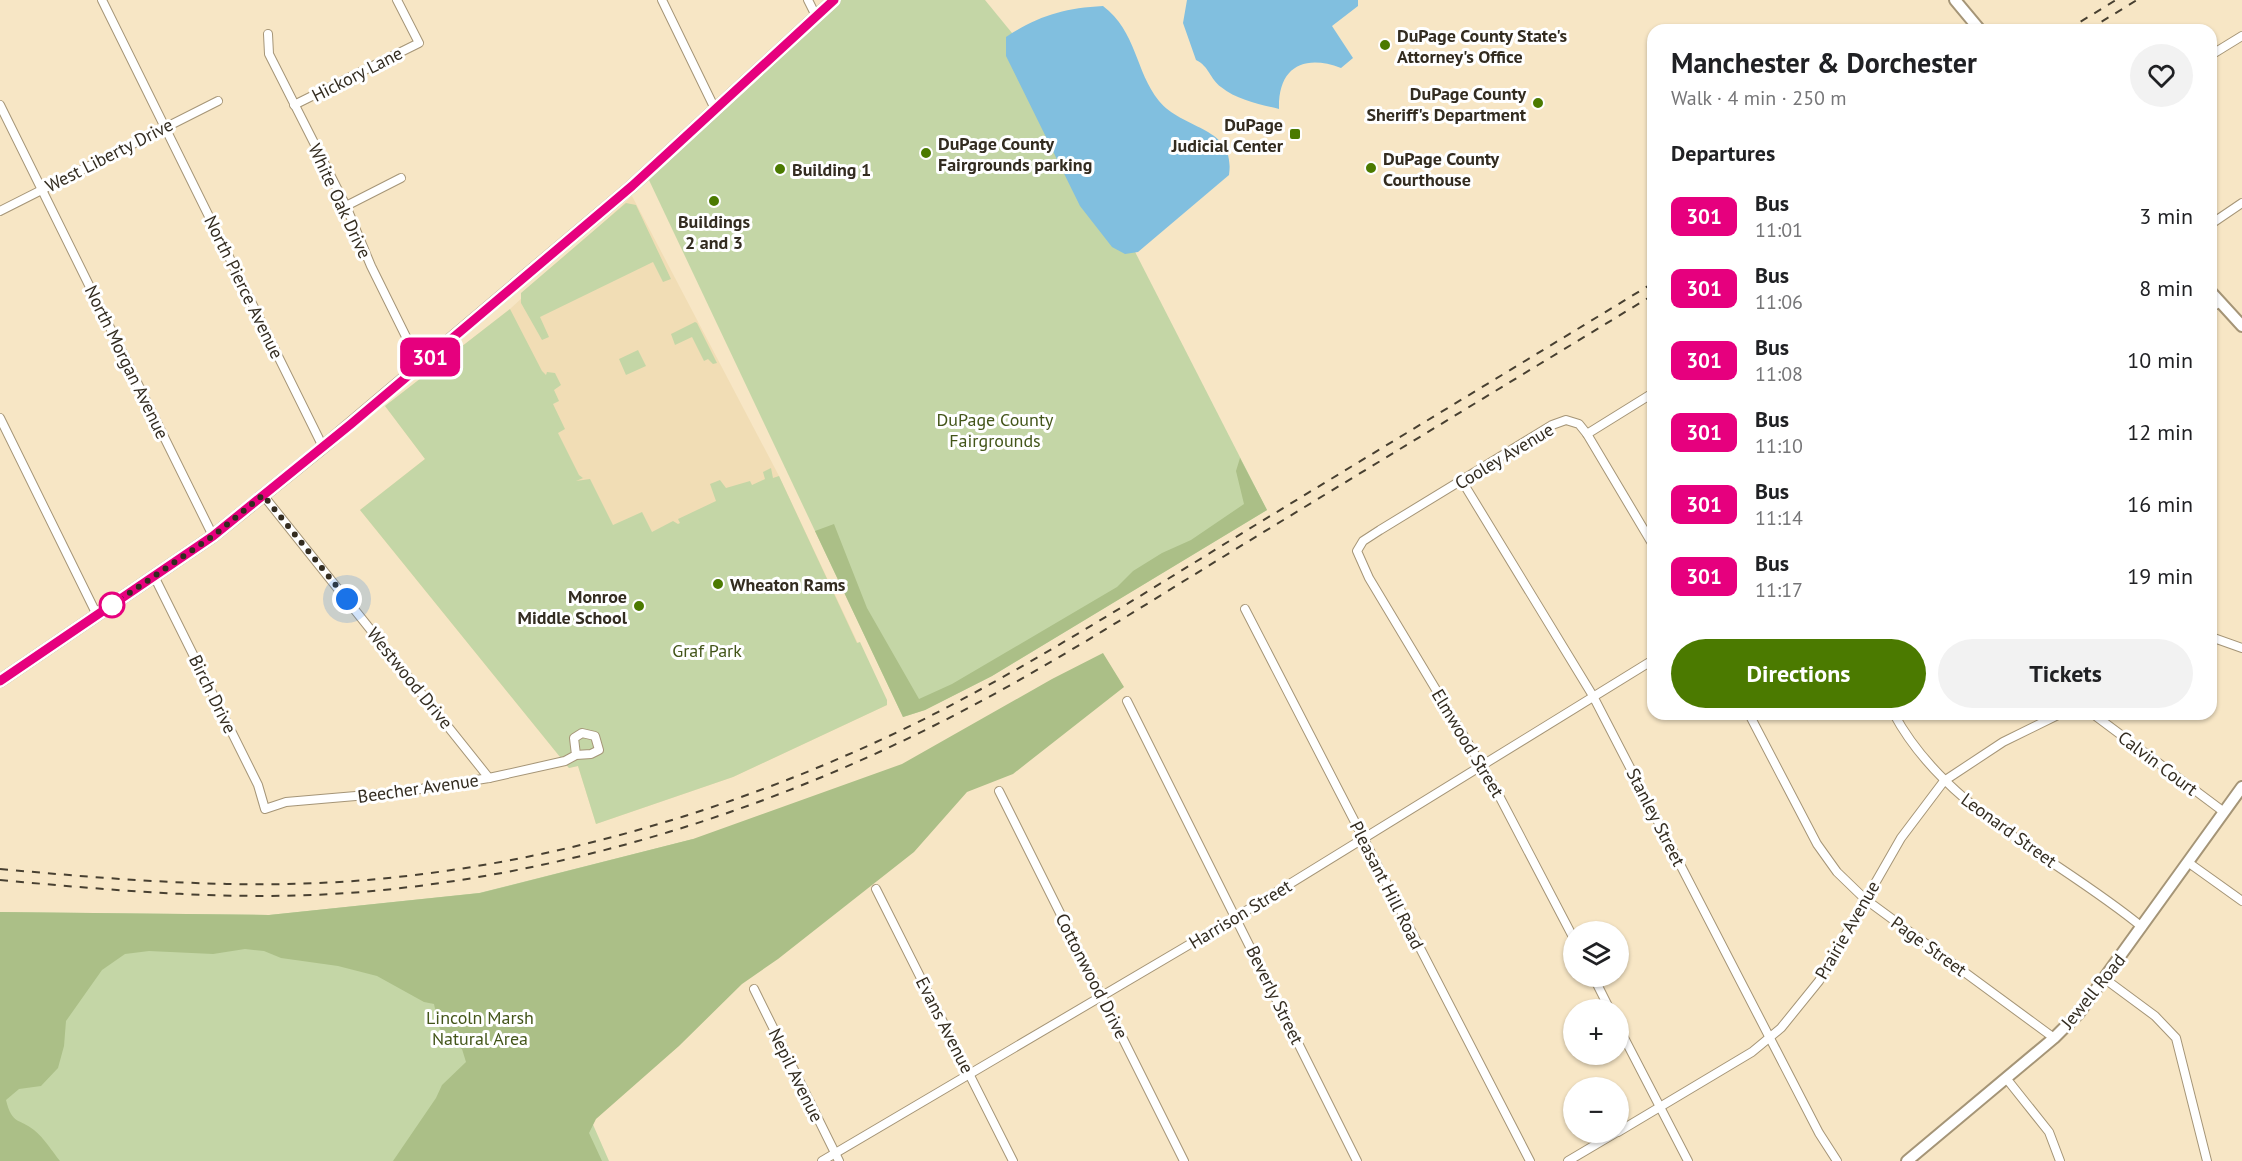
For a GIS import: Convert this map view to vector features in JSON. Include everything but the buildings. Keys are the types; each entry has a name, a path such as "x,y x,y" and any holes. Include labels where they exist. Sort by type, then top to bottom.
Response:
{"street":[{"name":"North Pierce Avenue","path":"102,0 323,447"},
{"name":"Hickory Lane","path":"294,105 418,43 397,0"},
{"path":"662,0 715,109"},
{"path":"808,0 816,16"},
{"path":"0,681 213,536 323,447 632,186 834,0"},
{"path":"1955,0 1975,24"},
{"name":"White Oak Drive","path":"268,34 269,54 346,206 371,266 420,365"},
{"path":"2217,51 2242,36"},
{"name":"West Liberty Drive","path":"0,211 218,101"},
{"name":"North Morgan Avenue","path":"0,105 213,536"},
{"path":"346,206 401,178"},
{"path":"2217,220 2242,203"},
{"path":"2217,306 2242,326"},
{"path":"1647,397 1587,434 1647,535"},
{"path":"0,418 97,615"},
{"name":"Cooley Avenue","path":"1357,551 1369,537 1552,425 1566,420 1579,424 1587,434"},
{"name":"Stanley Street","path":"1462,481 1593,696 1819,1133 1837,1161"},
{"name":"Westwood Drive","path":"263,495 489,778"},
{"name":"Elmwood Street","path":"1357,551 1365,571 1483,766 1565,921"},
{"name":"Birch Drive","path":"154,576 258,785 265,809 270,807"},
{"name":"Pleasant Hill Road","path":"1245,609 1530,1161"},
{"path":"2217,639 2242,648"},
{"name":"Harrison Street","path":"822,1161 837,1157 970,1074 1236,917 1647,664"},
{"name":"Beverly Street","path":"1127,701 1357,1161"},
{"name":"Page Street","path":"1752,720 1817,844 1838,872 1865,899 2054,1038"},
{"name":"Leonard Street","path":"1898,720 1914,746 1944,781 2142,927"},
{"name":"Prairie Avenue","path":"1629,1125 1752,1052 1789,1020 1819,981 1908,828 1944,781 2002,742 2048,720"},
{"name":"Calvin Court","path":"2101,720 2224,812"},
{"name":"Beecher Avenue","path":"270,807 286,802 402,792 489,778 565,761 576,755"},
{"name":"Jewell Road","path":"1907,1161 2054,1038 2079,1013 2106,979 2242,787"},
{"name":"Cottonwood Drive","path":"999,791 1184,1161"},
{"path":"2189,863 2242,901"},
{"name":"Evans Avenue","path":"876,889 1013,1161"},
{"path":"2106,979 2156,1016 2176,1038 2206,1161"},
{"name":"Nepil Avenue","path":"754,988 837,1157"},
{"path":"1629,1047 1688,1161"},
{"path":"2006,1078 2049,1132 2060,1161"},
{"name":"Prairie Avenue","path":"1568,1161 1599,1143"}],"shaded area":[{"name":"Graf Park","path":"632,196 779,476 887,705 733,777 596,824 578,766 569,768 360,510 425,459 385,406 510,309"}],"green space":[{"name":"DuPage County Fairgrounds","path":"841,0 985,0 1012,33 1130,242 1267,510 992,676 925,710 903,717 648,178"},
{"path":"626,203 636,205 671,279 663,282 653,262 540,317 549,337 542,340 521,303 521,293"},
{"name":"Graf Park","path":"510,309 542,371 546,375 547,372 555,373 561,385 554,390 559,401 553,404 565,429 558,433 579,475 583,478 588,476 576,481 590,479 613,525 642,512 652,532 673,521 678,524 680,523 678,519 716,501 710,484 720,480 726,488 750,481 752,485 765,479 763,472 771,468 773,478 779,476 857,643 860,642 887,700 887,705 733,777 596,824 578,766 569,768 360,510 425,459 385,406"},
{"path":"695,322 717,363 713,364 708,359 704,361 692,337 675,345 671,334"},
{"path":"638,350 646,366 626,375 619,359"},
{"path":"1240,458 1267,510 992,676 925,710 903,717 815,531 834,524 867,608 919,699 952,684 1117,587 1133,571 1162,553 1191,540 1244,504 1236,471"},
{"name":"Lincoln Marsh Natural Area","path":"1103,653 1124,687 1013,774 967,792 914,852 778,959 742,984 679,1046 596,1119 589,1133 602,1161 393,1161 436,1098 442,1085 466,1062 462,1049 441,1031 434,1004 424,1002 377,976 338,966 281,958 264,951 245,949 213,954 149,951 125,954 102,970 66,1021 64,1046 58,1068 41,1086 19,1089 6,1100 11,1114 38,1133 60,1161 0,1161 0,912 269,915 480,893 693,839 902,764 1052,679"},
{"name":"Lincoln Marsh Natural Area","path":"693,839 587,1111 609,1161 0,1161 0,912 269,915 479,893"}],"water":[{"path":"1187,0 1358,0 1358,6 1332,26 1353,58 1341,68 1316,63 1296,68 1288,74 1283,83 1279,109 1248,101 1221,87 1196,60 1183,23"},
{"path":"1103,6 1123,28 1145,77 1159,101 1169,111 1217,138 1225,147 1229,159 1229,175 1138,252 1125,254 1112,247 1080,206 1006,56 1006,37 1040,18 1064,11"}],"railway":[{"path":"2077,24 2116,0"},
{"path":"2098,24 2137,0"},
{"path":"0,869 198,883 298,884 397,877 467,868 538,855 676,819 744,796 876,742 940,711 1017,669 1131,602 1647,287"},
{"path":"0,880 180,894 270,896 361,892 504,873 575,857 645,839 783,793 915,735 1041,668 1647,299"}],"bus line":[{"name":"301","path":"0,681 213,536 351,424 632,186 834,0"}],"place":[{"name":"DuPage County State's Attorney's Office","path":"1385,45"},
{"name":"DuPage County Sheriff's Department","path":"1538,103"},
{"name":"DuPage Judicial Center","path":"1295,134"},
{"name":"DuPage County Fairgrounds parking","path":"926,153"},
{"name":"DuPage County Courthouse","path":"1371,168"},
{"name":"Building 1","path":"780,169"},
{"name":"Buildings 2 and 3","path":"714,201"},
{"name":"Wheaton Rams","path":"718,584"},
{"name":"Monroe Middle School","path":"639,606"}],"route":[{"path":"112,605 213,536 263,495 347,599"}]}
